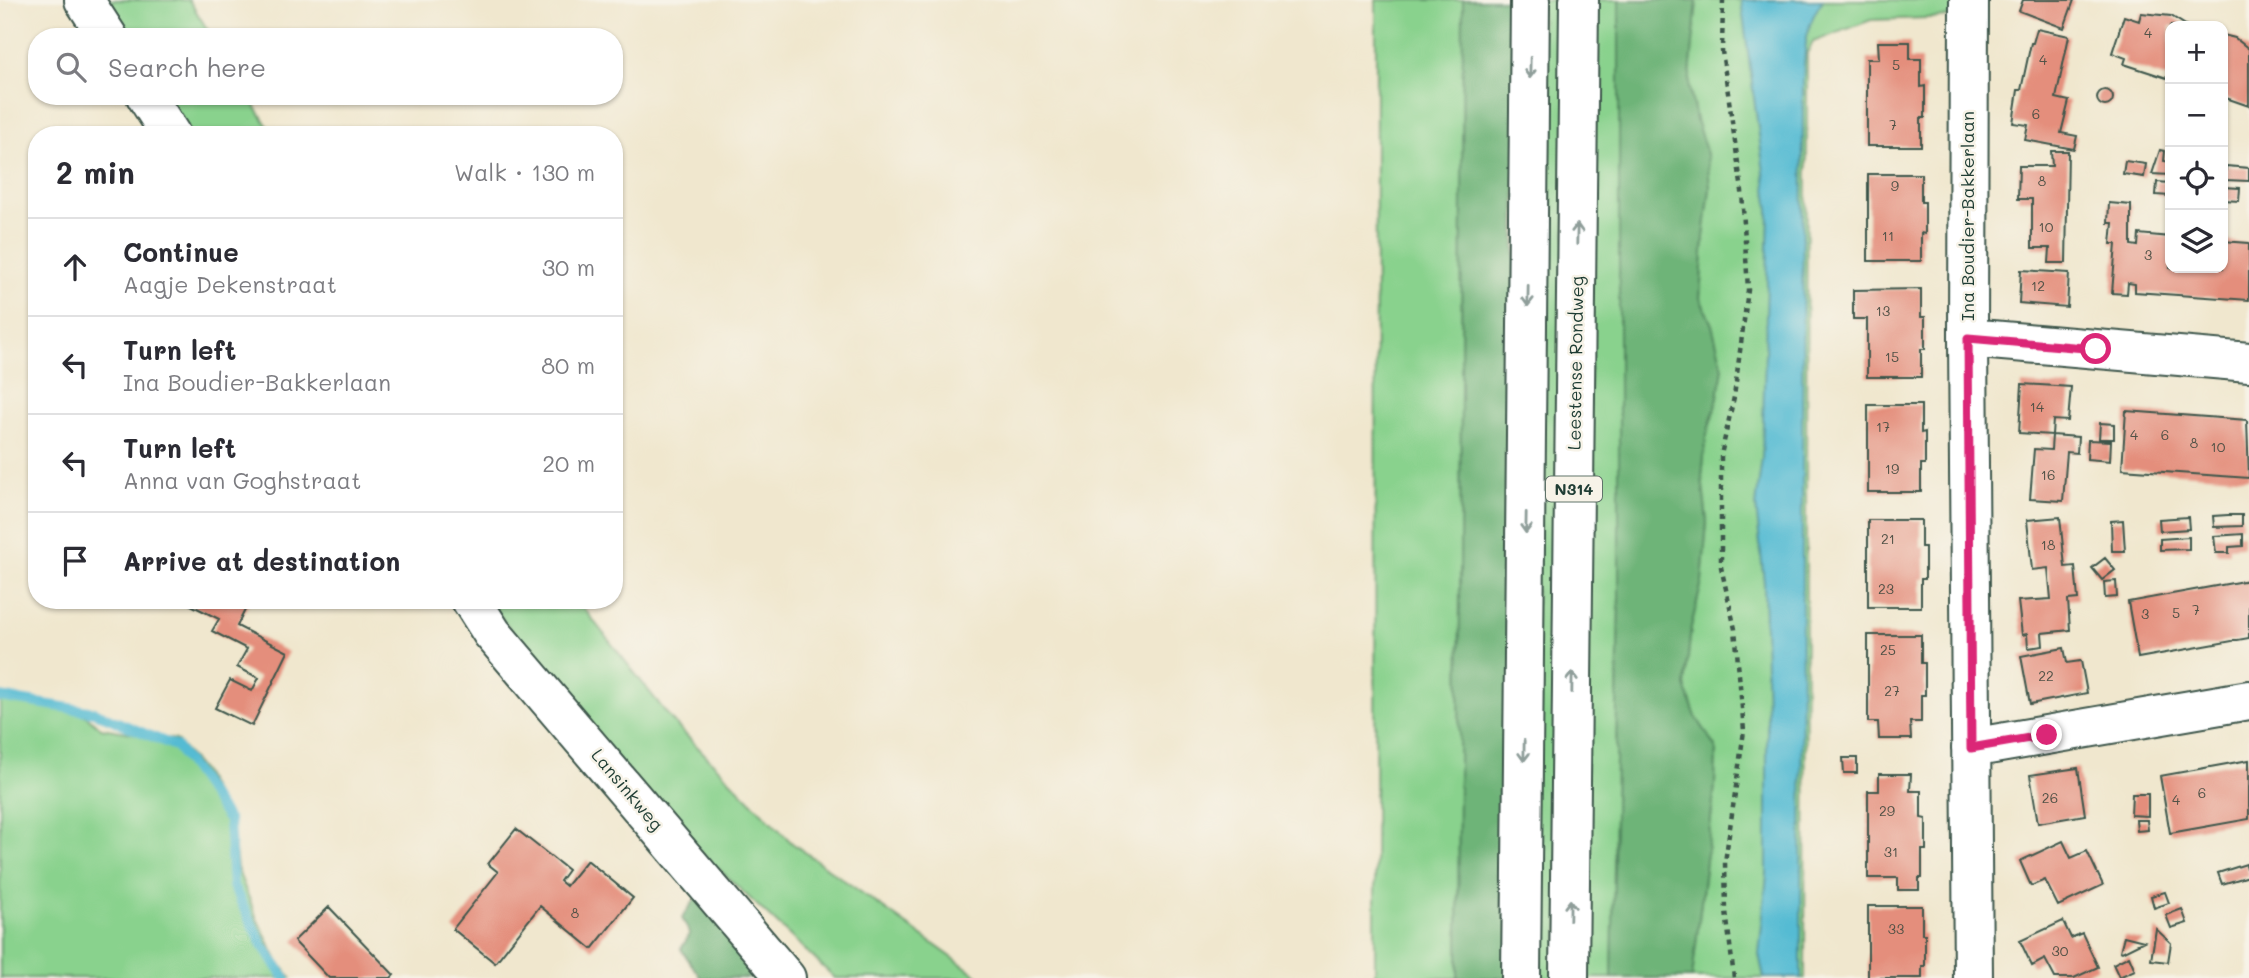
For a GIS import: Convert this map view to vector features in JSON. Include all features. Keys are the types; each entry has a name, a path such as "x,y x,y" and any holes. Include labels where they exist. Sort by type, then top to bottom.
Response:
{"street":[{"path":"84,0 102,28"},
{"name":"N314","path":"1521,978 1531,0"},
{"name":"Leestense Rondweg","path":"1569,978 1579,0"},
{"name":"Ina Boudier-Bakkerlaan","path":"1969,0 1968,338 1973,978"},
{"path":"152,105 165,126"},
{"path":"1968,338 2249,362"},
{"name":"Lansinkweg","path":"477,609 492,633 786,978"},
{"path":"1971,748 2249,700"}],"path":[{"path":"1723,0 1723,51 1742,191 1748,290 1734,397 1721,455 1721,567 1735,629 1744,731 1726,862 1726,911 1734,978"}],"green space":[{"path":"104,0 189,0 206,28 121,28"},
{"path":"1376,0 1463,0 1458,978 1375,978"},
{"path":"1463,0 1517,0 1510,978 1458,978"},
{"path":"1542,0 1568,0 1558,978 1532,978"},
{"path":"1594,0 1619,0 1619,599 1612,978 1583,978"},
{"path":"1619,0 1697,0 1689,87 1707,154 1710,188 1700,298 1712,325 1723,368 1706,438 1702,477 1707,522 1702,582 1691,627 1685,686 1696,717 1716,747 1715,785 1692,978 1612,978 1619,599"},
{"path":"1697,0 1955,0 1955,17 1871,20 1813,42 1807,53 1805,978 1692,978 1715,785 1716,747 1696,717 1685,686 1691,627 1702,581 1707,522 1702,477 1706,438 1718,397 1712,325 1700,298 1710,188 1689,86"},
{"path":"169,105 255,105 267,126 182,126"},
{"path":"495,609 584,609 675,724 792,843 981,978 835,978 629,785"},
{"path":"0,699 58,704 80,711 101,728 176,740 202,771 225,813 233,834 237,868 258,921 278,961 291,978 0,978"},
{"path":"696,898 761,978 701,978 681,949 690,934 682,918"}],"water":[{"path":"1741,0 1823,0 1809,29 1803,81 1801,978 1764,978 1759,954 1767,874 1767,718 1764,583 1756,506 1762,457 1769,210"}],"building":[{"path":"2023,0 2074,0 2064,28 2019,11"},
{"path":"2141,13 2171,16 2179,21 2165,21 2165,77 2124,64 2126,58 2112,53 2124,16 2139,21"},
{"path":"2037,29 2069,36 2056,98 2069,101 2061,133 2077,136 2074,149 2025,140 2028,125 2013,123 2018,90 2021,90 2031,43"},
{"path":"2228,36 2235,38 2249,49 2249,106 2228,99"},
{"path":"1878,42 1910,42 1910,59 1921,59 1921,87 1925,86 1925,118 1921,118 1921,146 1867,146 1867,59 1879,59"},
{"path":"2105,90 2113,98 2105,106 2097,98"},
{"path":"2160,150 2165,151 2165,175 2152,174"},
{"path":"2051,151 2068,151 2066,263 2049,263 2050,248 2032,248 2032,199 2018,199 2019,166 2052,166"},
{"path":"2125,161 2146,164 2144,177 2123,174"},
{"path":"2228,166 2249,168 2249,181 2228,180"},
{"path":"1868,174 1921,174 1921,202 1925,202 1925,234 1921,233 1921,261 1868,261"},
{"path":"2157,182 2165,183 2165,196 2156,195"},
{"path":"2228,187 2240,188 2239,201 2228,200"},
{"path":"2109,203 2131,205 2131,245 2138,246 2139,234 2165,237 2165,273 2228,273 2228,241 2249,243 2249,300 2135,292 2135,284 2128,283 2127,294 2112,293 2116,244 2111,244 2113,223 2108,223"},
{"path":"2021,270 2069,273 2067,307 2019,303"},
{"path":"1921,289 1921,317 1925,317 1925,349 1921,349 1921,377 1867,377 1867,319 1853,319 1853,290"},
{"path":"2022,384 2071,387 2068,421 2053,420 2052,435 2019,433"},
{"path":"1868,405 1921,405 1921,433 1925,432 1925,464 1921,464 1921,492 1868,492"},
{"path":"2126,411 2247,420 2249,478 2122,469"},
{"path":"2100,423 2114,424 2114,439 2099,439"},
{"path":"2052,435 2078,437 2077,453 2067,452 2063,501 2030,499 2034,449 2051,450"},
{"path":"2088,440 2111,441 2110,461 2087,459"},
{"path":"2242,515 2242,526 2214,527 2213,516"},
{"path":"2060,517 2065,567 2075,566 2078,599 2068,600 2070,630 2042,633 2043,646 2028,648 2027,634 2022,635 2018,601 2051,599 2048,568 2032,570 2027,520"},
{"path":"2188,517 2189,529 2160,531 2159,519"},
{"path":"1868,520 1921,520 1921,547 1925,547 1925,579 1921,579 1921,607 1868,607"},
{"path":"2123,520 2125,551 2112,551 2111,521"},
{"path":"2243,534 2243,546 2229,547 2229,553 2216,553 2214,536"},
{"path":"2189,537 2189,549 2160,550 2160,539"},
{"path":"2105,558 2115,570 2102,580 2092,568"},
{"path":"2249,580 2249,638 2138,658 2128,602"},
{"path":"2116,581 2117,597 2105,598 2104,582"},
{"path":"199,609 246,609 237,626 288,652 252,726 215,708 230,680 252,691 259,678 237,667 247,649 212,631 219,619"},
{"path":"1868,635 1921,635 1921,663 1925,663 1925,695 1921,695 1921,722 1910,722 1911,739 1879,739 1878,722 1868,722"},
{"path":"2064,648 2067,663 2081,661 2087,693 2030,704 2021,656"},
{"path":"1843,758 1857,758 1857,773 1844,773"},
{"path":"2249,760 2249,819 2170,833 2160,776"},
{"path":"2078,768 2085,815 2038,823 2030,775"},
{"path":"1879,774 1911,774 1910,791 1921,791 1921,818 1926,819 1926,850 1922,850 1919,890 1898,890 1898,878 1868,878 1868,791 1879,791"},
{"path":"2132,794 2148,794 2148,816 2131,815"},
{"path":"2136,820 2147,820 2148,830 2137,831"},
{"path":"516,829 568,870 560,881 566,886 587,860 633,898 592,949 540,906 495,963 453,929 498,872 488,864"},
{"path":"2063,841 2071,858 2087,851 2103,885 2058,906 2045,880 2031,886 2020,861"},
{"path":"2246,864 2249,876 2222,884 2218,873"},
{"path":"2165,892 2169,903 2154,908 2151,896"},
{"path":"1868,906 1922,906 1925,966 1922,966 1922,978 1868,978"},
{"path":"329,907 394,975 391,978 329,978 294,941"},
{"path":"2182,909 2187,923 2171,928 2166,915"},
{"path":"2063,921 2071,938 2082,933 2098,967 2074,978 2055,978 2045,959 2032,966 2020,941"},
{"path":"2156,929 2171,943 2168,962 2151,960"},
{"path":"2124,936 2144,941 2122,952 2120,951"},
{"path":"2129,956 2135,970 2119,977 2113,964"}],"waterway":[{"path":"0,697 94,712 177,747 229,821 233,886 263,946 285,978"}],"route":[{"path":"2047,735 1971,748 1968,338 2096,349"}]}
